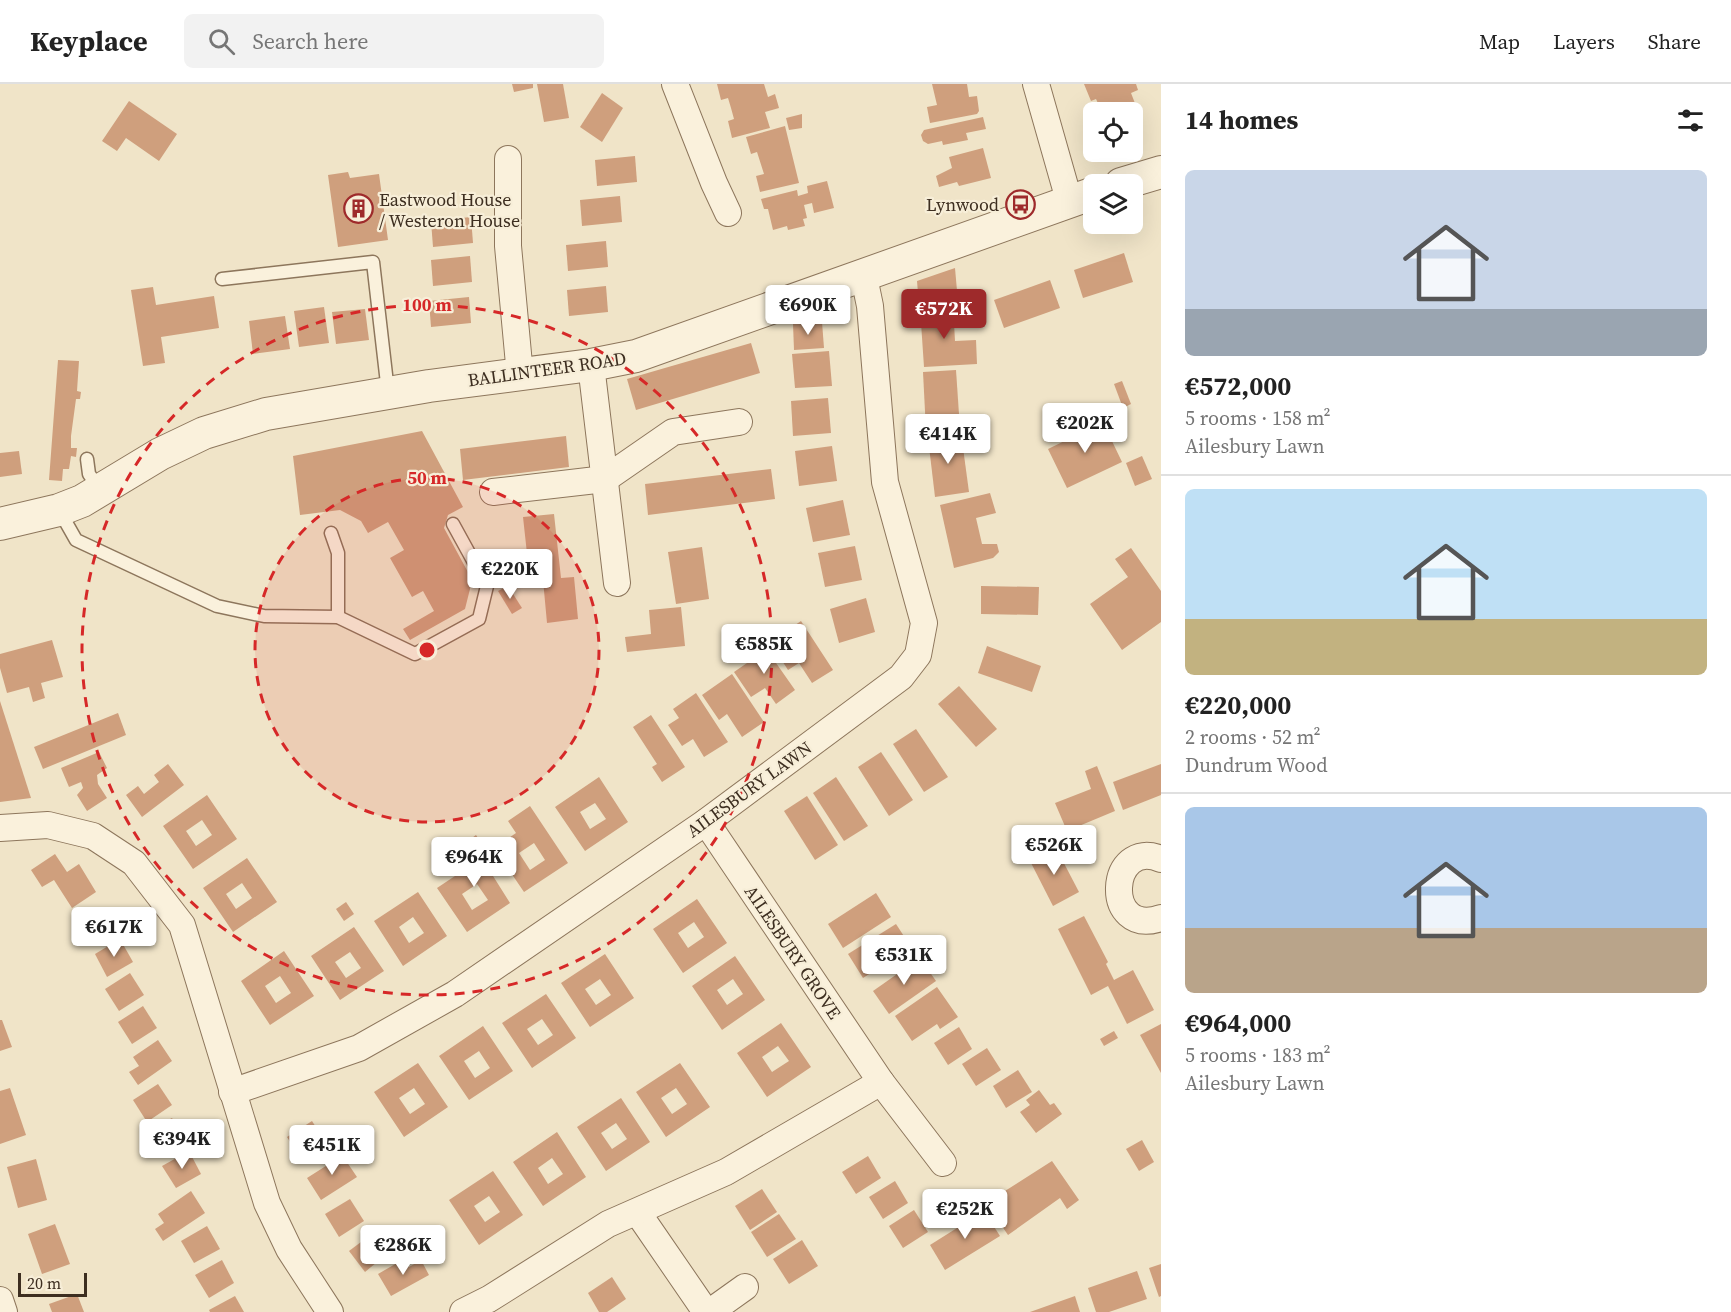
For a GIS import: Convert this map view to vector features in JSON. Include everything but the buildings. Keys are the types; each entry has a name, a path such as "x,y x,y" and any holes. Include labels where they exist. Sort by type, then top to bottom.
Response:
{"street":[{"path":"675,84 728,213"},
{"path":"1036,84 1081,197"},
{"path":"508,159 508,246 520,375"},
{"path":"1143,177 1161,172"},
{"name":"BALLINTEER ROAD","path":"0,524 60,510 100,490 160,454 204,433 266,414 388,392 591,365 636,356 864,277 1081,197"},
{"name":"AILESBURY LAWN","path":"232,1092 359,1048 455,994 706,822 901,677 918,655 924,623 885,482 870,306 864,277"},
{"path":"591,365 617,583"},
{"path":"492,492 605,479 673,432 739,423"},
{"name":"AILESBURY GROVE","path":"706,822 881,1082 943,1163"},
{"path":"0,828 48,825 93,836 134,863 182,925 267,1203 289,1249 330,1312"},
{"path":"1161,859 1146,857 1135,860 1120,876 1117,892 1120,903 1133,916 1143,920 1161,918"},
{"path":"463,1312 489,1299 608,1224 638,1213 726,1172 881,1082"},
{"path":"638,1213 708,1312 745,1287"},
{"path":"0,1300 4,1312"}],"lane":[{"path":"222,279 373,262 388,392"},
{"path":"87,459 89,474 100,490"},
{"path":"60,510 76,540 217,606 264,616 338,616 415,654 479,619 487,586 453,524"},
{"path":"331,533 338,553 338,616"}],"place":[{"name":"Lynwood","path":"1020,204"},
{"name":"Eastwood House / Westeron House","path":"358,209"}]}
